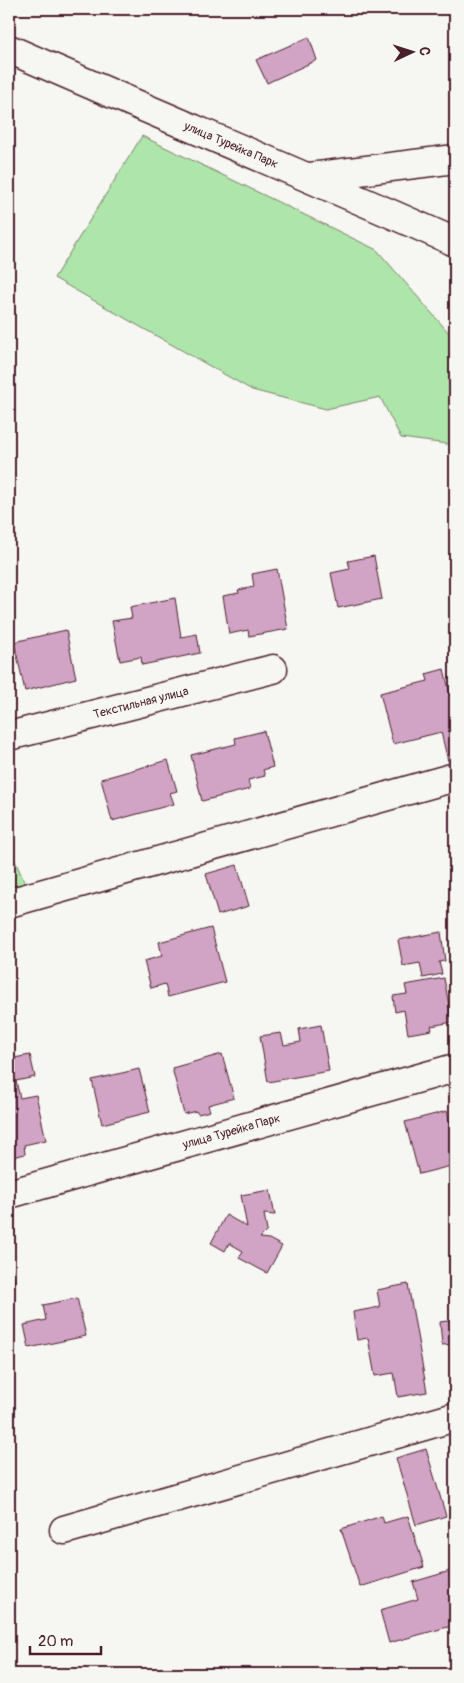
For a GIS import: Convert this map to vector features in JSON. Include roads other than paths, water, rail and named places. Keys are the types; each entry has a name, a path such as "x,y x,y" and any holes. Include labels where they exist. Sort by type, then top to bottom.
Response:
{"street":[{"name":"улица Турейка Парк","path":"9,49 191,129 310,177 455,242"},
{"path":"310,177 455,159"},
{"name":"Текстильная улица","path":"9,736 273,669"},
{"path":"9,903 455,777"},
{"name":"улица Турейка Парк","path":"9,1194 455,1068"},
{"path":"64,1530 455,1417"}]}
